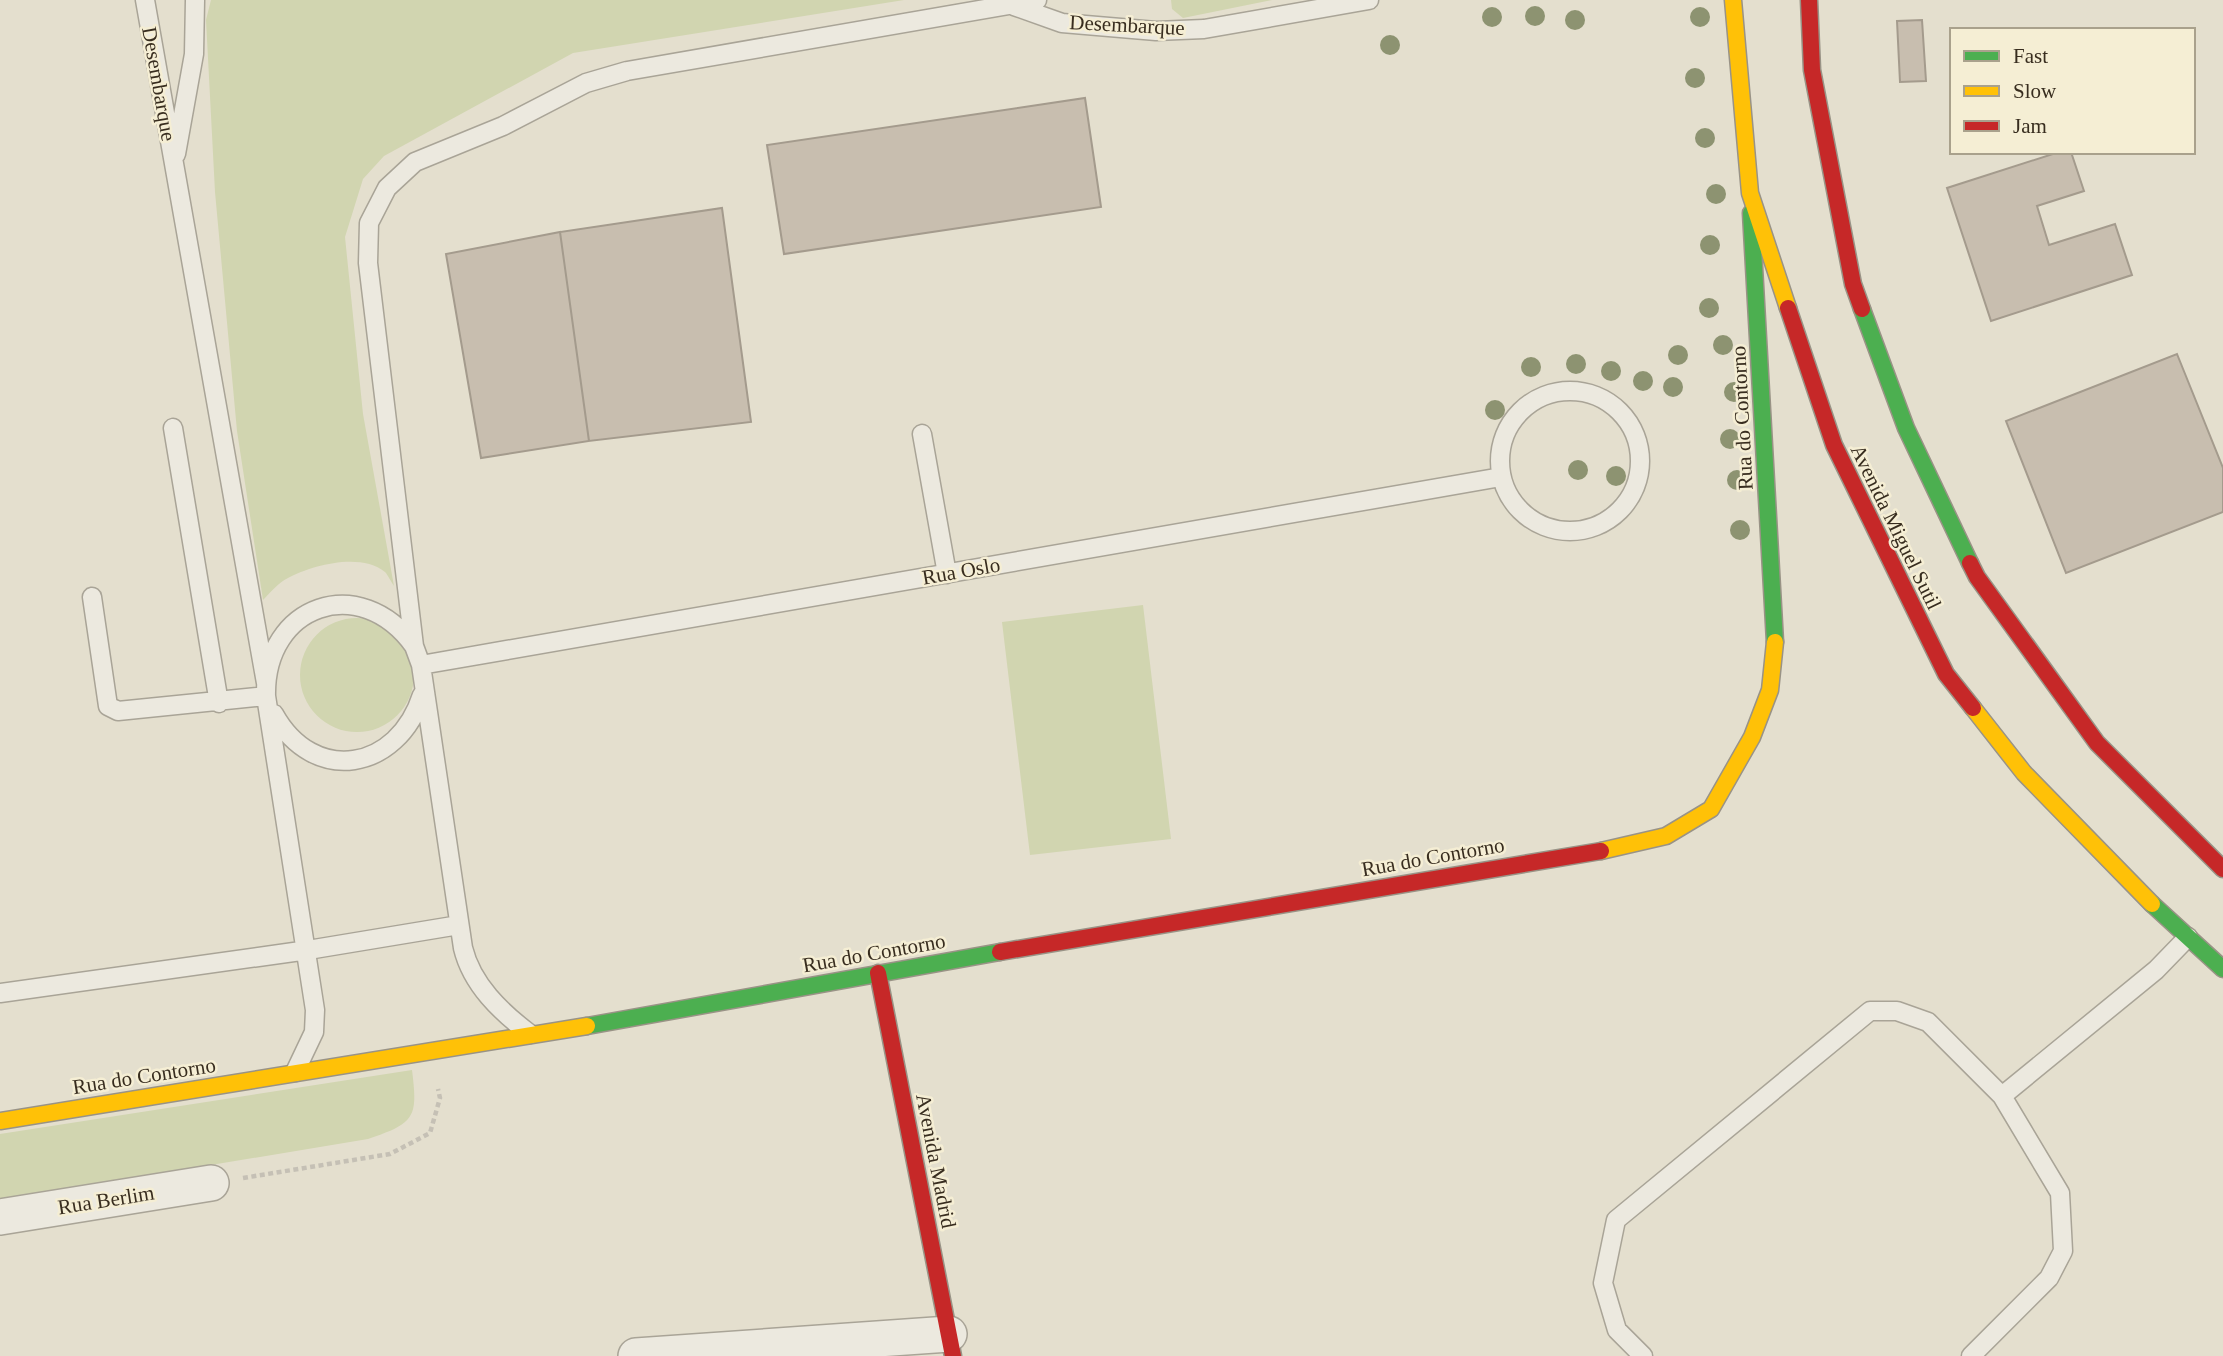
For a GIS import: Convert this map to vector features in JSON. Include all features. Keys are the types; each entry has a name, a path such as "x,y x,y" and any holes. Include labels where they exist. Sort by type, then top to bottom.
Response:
{"main road":[{"name":"Avenida Miguel Sutil","path":"1733,0 1750,193 1834,445 1903,592 1946,674 2024,773 2133,886 2223,969"},
{"path":"1809,0 1812,70 1853,284 1906,428 1971,565 2097,743 2223,869"},
{"name":"Rua do Contorno","path":"0,1121 533,1036 878,973 1623,847 1665,836 1711,809 1752,737 1770,690 1775,640 1750,193"},
{"name":"Avenida Madrid","path":"878,973 951,1345"}],"street":[{"name":"Rua Berlim","path":"0,1217 211,1183"},
{"path":"636,1356 951,1345"}],"lane":[{"name":"Desembarque","path":"145,0 268,696 308,950 314,1032 295,1073"},
{"path":"173,168 194,54 195,0"},
{"path":"533,1036 502,1013 474,976 465,958 458,925 421,665 414,646 368,263 369,223 387,188 415,162 503,126 586,83 628,71 1037,0"},
{"name":"Desembarque","path":"1011,4 1062,23 1156,31 1204,29 1369,0"},
{"path":"1563,391 1587,392 1609,402 1626,419 1637,441 1641,464 1631,496 1609,520 1589,529 1567,531 1545,527 1526,516 1511,500 1501,477 1499,454 1506,431 1520,411 1540,397 1563,391"},
{"path":"173,428 219,703"},
{"path":"922,433 947,574"},
{"name":"Rua Oslo","path":"421,665 1501,477"},
{"path":"92,597 108,706 118,711 268,696"},
{"path":"414,646 402,629 376,611 346,604 325,607 306,614 289,627 272,653 268,696 283,731 303,749 327,759 353,760 379,753 400,738 415,716 423,691"},
{"path":"0,993 308,950 458,925"},
{"path":"2002,1096 2156,970 2188,937"},
{"path":"1643,1356 1617,1329 1603,1283 1616,1220 1870,1011 1897,1011 1928,1022 2002,1096 2060,1193 2063,1251 2049,1278 1971,1356"}],"path":[{"path":"211,1183 311,1169 390,1154 430,1133 440,1098 426,1053"}],"green space":[{"path":"211,0 904,0 573,53 384,156 363,179 345,237 363,414 394,586 385,572 375,566 337,563 323,565 288,578 263,600 237,431 215,192 206,20"},
{"path":"1171,0 1272,0 1183,18 1172,9"},
{"path":"1143,605 1171,839 1030,855 1002,622"},
{"path":"357,618 379,622 398,634 410,653 414,675 410,697 398,716 379,728 357,732 335,728 316,716 304,697 300,675 304,653 316,634 335,622"},
{"path":"412,1070 414,1099 410,1116 396,1128 368,1139 0,1200 0,1134"}],"building":[{"path":"1922,20 1926,81 1900,82 1897,21"},
{"path":"1085,98 1101,207 784,254 767,145"},
{"path":"2053,154 2072,154 2084,191 2037,206 2049,245 2115,224 2132,275 1991,321 1947,188"},
{"path":"722,208 751,422 589,441 560,232"},
{"path":"560,232 589,441 481,458 446,254"},
{"path":"2177,354 2223,468 2223,512 2066,573 2006,421"}],"traffic: fast":[{"path":"1751,213 1775,642"},
{"path":"1862,309 1906,428 1970,563"},
{"path":"2152,904 2223,969"},
{"path":"587,1026 1000,952"}],"traffic: slow":[{"path":"1733,0 1750,193 1788,308"},
{"path":"1601,851 1666,836 1711,809 1752,737 1770,690 1775,642"},
{"path":"1973,708 2024,773 2152,904"},
{"path":"0,1121 587,1026"}],"traffic: jam":[{"path":"1809,0 1812,70 1853,284 1862,309"},
{"path":"1788,308 1834,445 1946,674 1973,708"},
{"path":"1970,563 1977,577 2097,743 2223,869"},
{"path":"1000,952 1601,851"},
{"path":"878,973 953,1356"}]}
